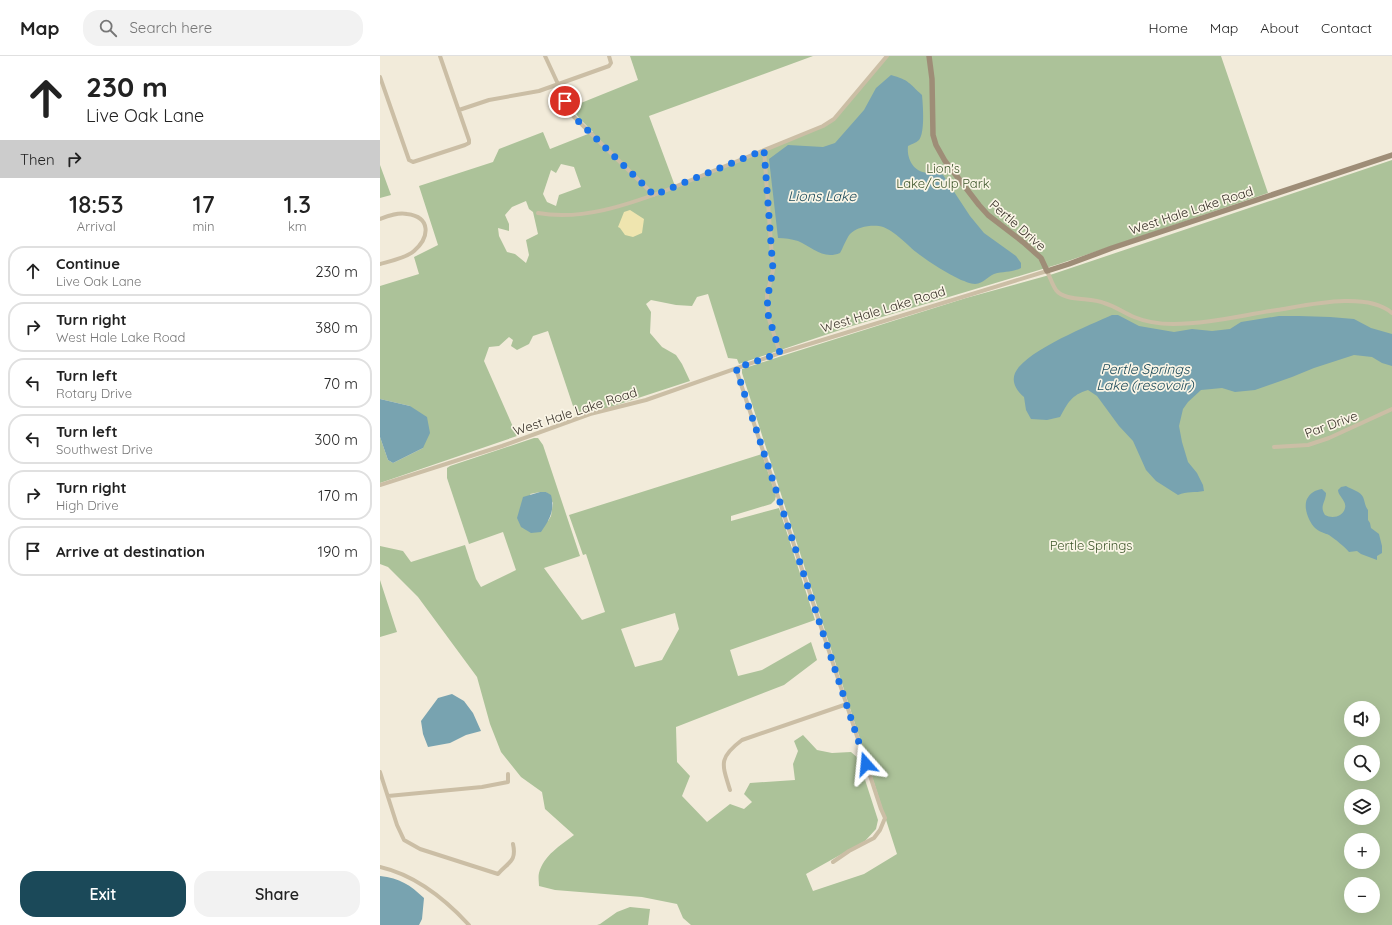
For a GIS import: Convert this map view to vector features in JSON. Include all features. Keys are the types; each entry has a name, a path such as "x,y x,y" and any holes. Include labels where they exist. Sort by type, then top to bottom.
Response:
{"street":[{"path":"380,77 409,160 413,162 465,146 469,143 441,56"},
{"path":"545,56 568,110 654,195"},
{"path":"459,110 489,100 529,94 609,66 611,63 609,56"},
{"path":"538,214 560,216 590,213 654,195 830,123 887,56"},
{"name":"Pertle Drive","path":"929,56 932,79 933,135 936,145 945,161 988,215 1041,258 1055,289 1059,294 1066,297 1097,300 1135,318 1157,323 1173,324 1204,322 1306,304 1335,302 1364,302 1378,304 1392,313"},
{"path":"764,150 773,270 768,295 767,311 780,353"},
{"name":"West Hale Lake Road","path":"380,485 502,446 590,414 646,400 780,353 1069,264 1112,248 1392,155"},
{"path":"380,219 396,214 408,214 421,219 425,224 426,230 425,238 422,244 414,252 380,264"},
{"path":"736,368 885,818 880,830 874,838 849,851 833,862"},
{"name":"Par Drive","path":"1274,447 1308,445 1329,438 1392,409"},
{"path":"730,790 724,772 724,758 731,748 742,740 846,704"},
{"path":"380,772 400,832 407,842 420,849 498,874 512,860 515,850 513,844"},
{"path":"388,796 508,782 508,774"},
{"path":"380,866 410,879 427,889 446,903 469,925"}],"green space":[{"name":"Lion's Lake/Culp Park","path":"630,56 813,56 649,116 675,186 830,123 887,56 1221,56 1268,193 1059,264 852,326 739,364 737,359 728,358 708,294 697,297 692,306 676,305 651,300 646,304 651,312 650,333 662,347 676,355 690,381 577,418 548,331 533,336 529,344 517,350 511,346 513,340 509,337 499,346 489,347 484,361 517,436 380,483 380,437 388,460 393,463 423,448 410,406 380,399 380,286 419,274 414,257 438,245 419,186 493,162 499,149 543,132 550,149 593,132 579,118 571,107 638,80","holes":["561,164 574,167 581,187 559,195 556,206 547,202 543,194 551,170 556,173","526,201 529,209 533,212 538,234 526,240 529,255 526,263 515,254 507,252 499,236 498,228 509,231 509,224 505,215 512,207"]},
{"name":"Pertle Springs","path":"1392,160 1392,925 691,925 683,918 677,904 642,897 555,890 539,886 539,873 545,861 553,851 574,835 545,809 542,792 521,777 501,752 490,724 477,677 418,597 388,567 380,564 380,546 403,551 411,562 465,545 476,579 481,587 516,570 503,532 469,544 447,478 447,468 534,438 538,438 543,445 580,556 544,568 582,620 605,612 586,554 583,555 569,515 762,454 776,496 775,500 771,504 731,516 731,521 779,508 815,620 730,650 738,676 762,670 811,642 817,660 784,685 676,727 677,762 690,776 682,796 707,822 730,804 744,809 752,802 744,794 750,783 795,780 793,764 798,751 794,741 803,735 817,750 832,753 851,752 858,758 878,820 876,829 865,841 806,874 813,891 864,874 897,854 742,373 742,369 966,298 1053,274","holes":["546,492 553,503 551,516 548,521 530,494","675,613 679,629 662,660 635,667 621,629"]},
{"path":"380,165 391,195 380,198"},
{"path":"380,580 397,632 380,637"},
{"path":"630,907 650,909 648,925 597,925 617,912"}],"sand":[{"path":"630,210 644,219 642,233 633,237 625,235 618,227 624,212"}],"water":[{"name":"Lions Lake","path":"891,75 905,80 922,95 923,119 921,136 918,141 908,146 909,158 915,168 919,171 931,173 937,171 943,175 970,216 984,233 1016,256 1021,263 1021,268 1014,271 994,274 975,284 969,283 938,267 916,252 894,233 884,227 879,226 863,227 856,230 850,234 840,253 834,255 823,254 798,241 778,238 769,159 788,145 823,147 835,143 864,110 876,88"},
{"name":"Pertle Springs Lake (resovoir)","path":"1112,315 1118,315 1139,326 1174,332 1192,329 1212,331 1230,329 1241,322 1279,316 1354,319 1371,328 1392,334 1392,366 1382,363 1372,357 1354,355 1255,390 1235,392 1222,388 1201,390 1183,409 1179,426 1188,462 1197,473 1203,485 1204,491 1178,495 1156,481 1146,470 1133,441 1119,426 1097,396 1088,390 1082,392 1074,397 1060,417 1047,420 1031,419 1026,410 1024,397 1015,386 1015,373 1031,356 1074,332"},
{"path":"380,399 410,406 427,417 430,433 423,448 393,463 388,460 380,437"},
{"path":"1346,486 1362,495 1368,510 1368,520 1371,528 1379,534 1382,553 1377,556 1377,560 1357,551 1349,552 1329,535 1317,529 1309,519 1306,511 1307,499 1313,492 1322,489 1326,493 1323,506 1323,512 1325,515 1334,517 1340,515 1344,511 1345,505 1338,490 1341,487"},
{"path":"540,492 546,492 551,495 552,510 547,523 541,532 531,533 521,527 517,518 523,497"},
{"path":"452,694 464,701 473,713 481,731 466,735 450,743 428,747 423,734 421,721 438,698"},
{"path":"380,876 399,880 414,889 424,898 422,919 419,925 380,925"}],"route":[{"path":"565,101 568,110 572,115 654,195 764,150 773,270 768,289 767,311 780,353 736,368 866,764"}]}
